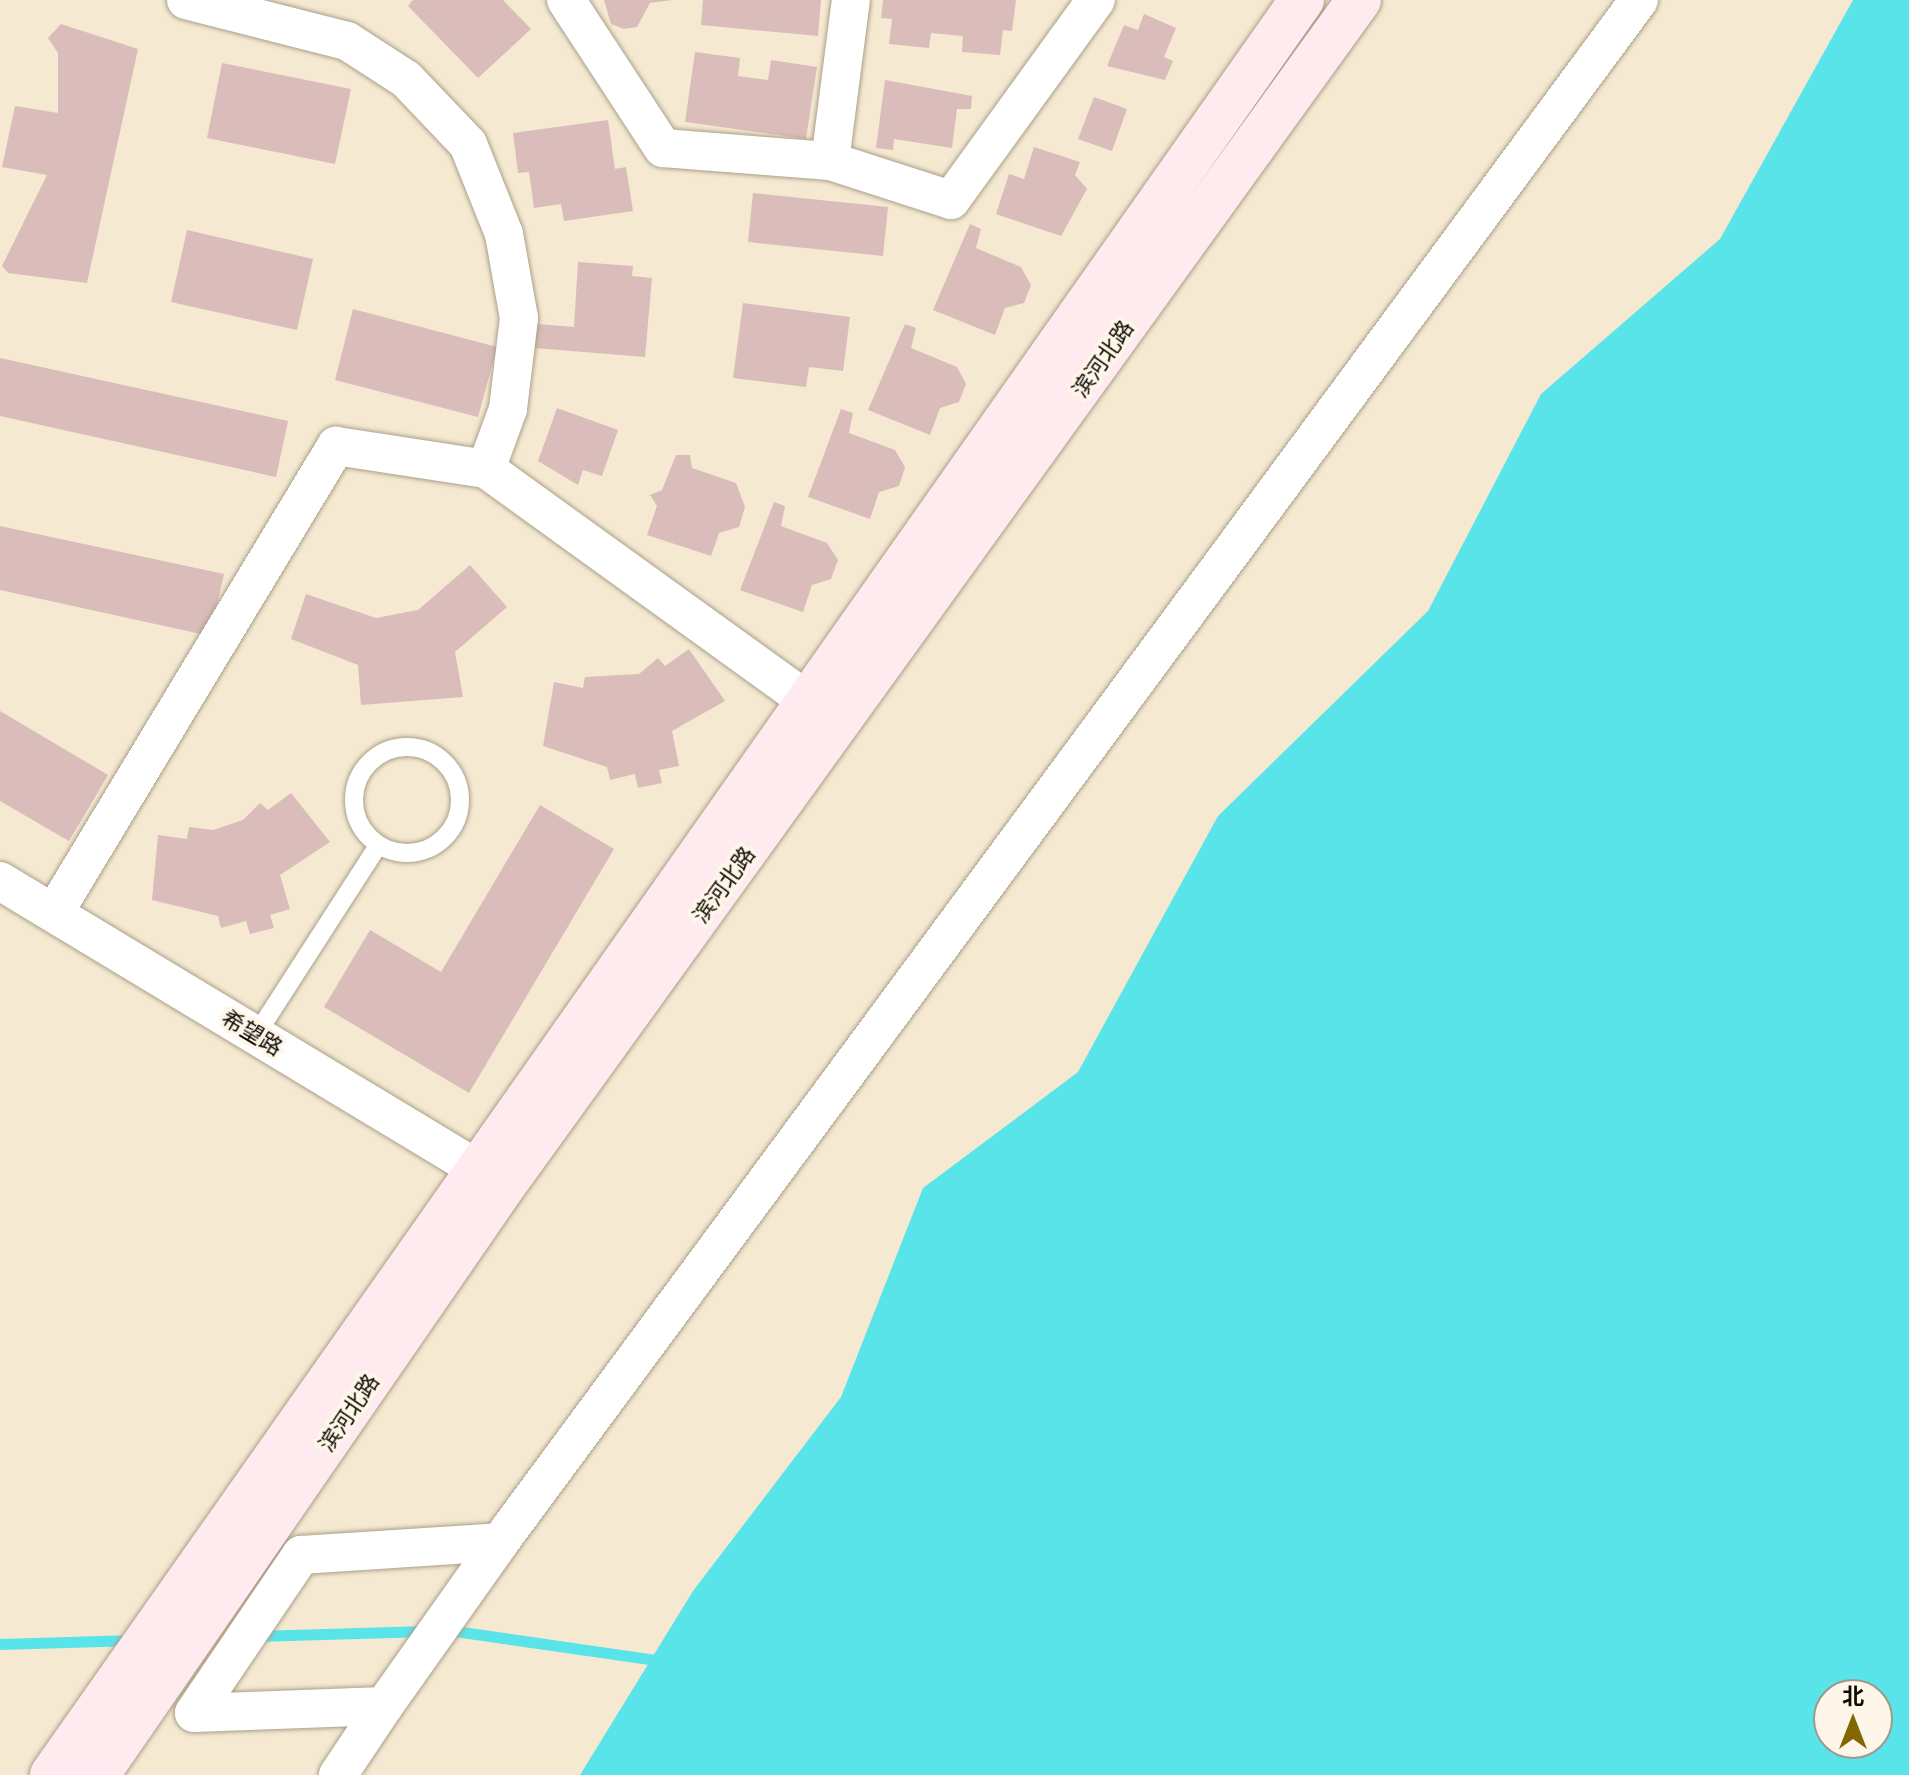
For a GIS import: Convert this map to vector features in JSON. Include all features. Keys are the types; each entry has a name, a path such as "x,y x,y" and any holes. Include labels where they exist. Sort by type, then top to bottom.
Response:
{"main road":[{"name":"滨河北路","path":"825,713 1302,0"},
{"name":"滨河北路","path":"52,1775 194,1574 491,1177 825,713 1359,0"},
{"name":"滨河北路","path":"97,1775 155,1691 281,1549 491,1177"}],"street":[{"path":"186,0 347,41 406,79 468,144 504,234 519,318 508,409 486,469"},
{"path":"566,0 663,148 830,161 951,200 1096,0"},
{"path":"830,161 851,0"},
{"path":"338,1775 500,1542 1639,0"},
{"path":"54,913 336,446 486,469 825,713"},
{"name":"希望路","path":"0,881 491,1177"},
{"path":"384,1706 194,1713 281,1549 500,1542"}],"lane":[{"path":"394,750 437,754 458,780 460,815 442,843 410,855 378,846 356,820 354,786 373,758 394,750"},
{"path":"256,1035 378,846"}],"water":[{"path":"1853,0 1909,0 1909,1775 580,1775 693,1591 841,1397 923,1188 1078,1072 1218,816 1428,611 1541,394 1720,239"}],"building":[{"path":"413,0 503,0 531,29 478,78 408,6"},
{"path":"604,0 672,0 650,3 637,27 624,29 611,24"},
{"path":"703,0 821,0 818,36 701,25"},
{"path":"883,0 1016,0 1012,31 1003,30 1000,55 962,52 963,36 931,33 929,48 889,44 892,19 881,18"},
{"path":"1144,14 1176,28 1164,57 1173,61 1165,80 1107,66 1124,25 1138,30"},
{"path":"61,24 138,49 87,283 8,273 2,266 47,175 2,167 15,106 58,113 58,53 48,38"},
{"path":"695,52 740,58 738,76 768,80 771,60 817,67 806,139 685,122"},
{"path":"222,63 351,89 335,164 207,138"},
{"path":"885,80 972,96 971,109 957,109 952,148 894,139 893,150 876,148"},
{"path":"1094,97 1127,109 1112,151 1078,139"},
{"path":"608,120 615,169 626,167 633,211 564,221 561,204 534,208 529,172 518,173 513,133"},
{"path":"1034,147 1080,162 1075,175 1087,189 1061,236 996,214 1009,174 1024,179"},
{"path":"753,193 888,207 883,256 748,242"},
{"path":"970,224 981,229 976,248 1021,267 1031,285 1024,303 1005,308 995,335 933,310"},
{"path":"187,230 313,259 297,330 171,302"},
{"path":"578,262 633,266 632,276 652,278 645,357 535,348 537,324 574,327"},
{"path":"743,303 850,317 843,371 809,367 806,387 733,378"},
{"path":"353,309 497,347 478,417 335,380"},
{"path":"905,324 916,328 911,348 957,367 966,384 959,402 940,408 930,435 868,410"},
{"path":"0,358 288,421 276,477 0,416"},
{"path":"557,408 618,430 602,476 583,470 578,485 538,461"},
{"path":"841,409 853,413 849,433 895,450 905,467 899,486 879,492 870,519 808,497"},
{"path":"676,455 690,455 692,468 736,483 745,507 739,527 719,533 711,556 647,535 657,506 650,495 662,490"},
{"path":"774,502 785,506 781,526 827,543 838,560 831,579 812,585 803,612 740,590"},
{"path":"0,526 224,574 210,636 0,590"},
{"path":"470,565 507,607 455,652 463,697 361,705 358,665 291,639 306,594 376,618 418,610"},
{"path":"689,649 725,701 672,731 679,766 659,770 662,783 638,788 635,774 610,780 607,767 543,746 554,682 583,688 585,677 639,674 658,658 665,666"},
{"path":"0,711 108,775 69,841 0,801"},
{"path":"291,793 330,842 280,875 290,909 270,915 274,928 250,934 246,921 221,928 218,916 152,900 158,835 187,839 189,827 213,830 243,820 260,803 268,810"},
{"path":"540,805 614,849 469,1093 324,1007 370,930 441,972"}],"waterway":[{"path":"448,1630 664,1661"},
{"path":"256,1636 427,1631"},
{"path":"0,1644 135,1640"}]}
